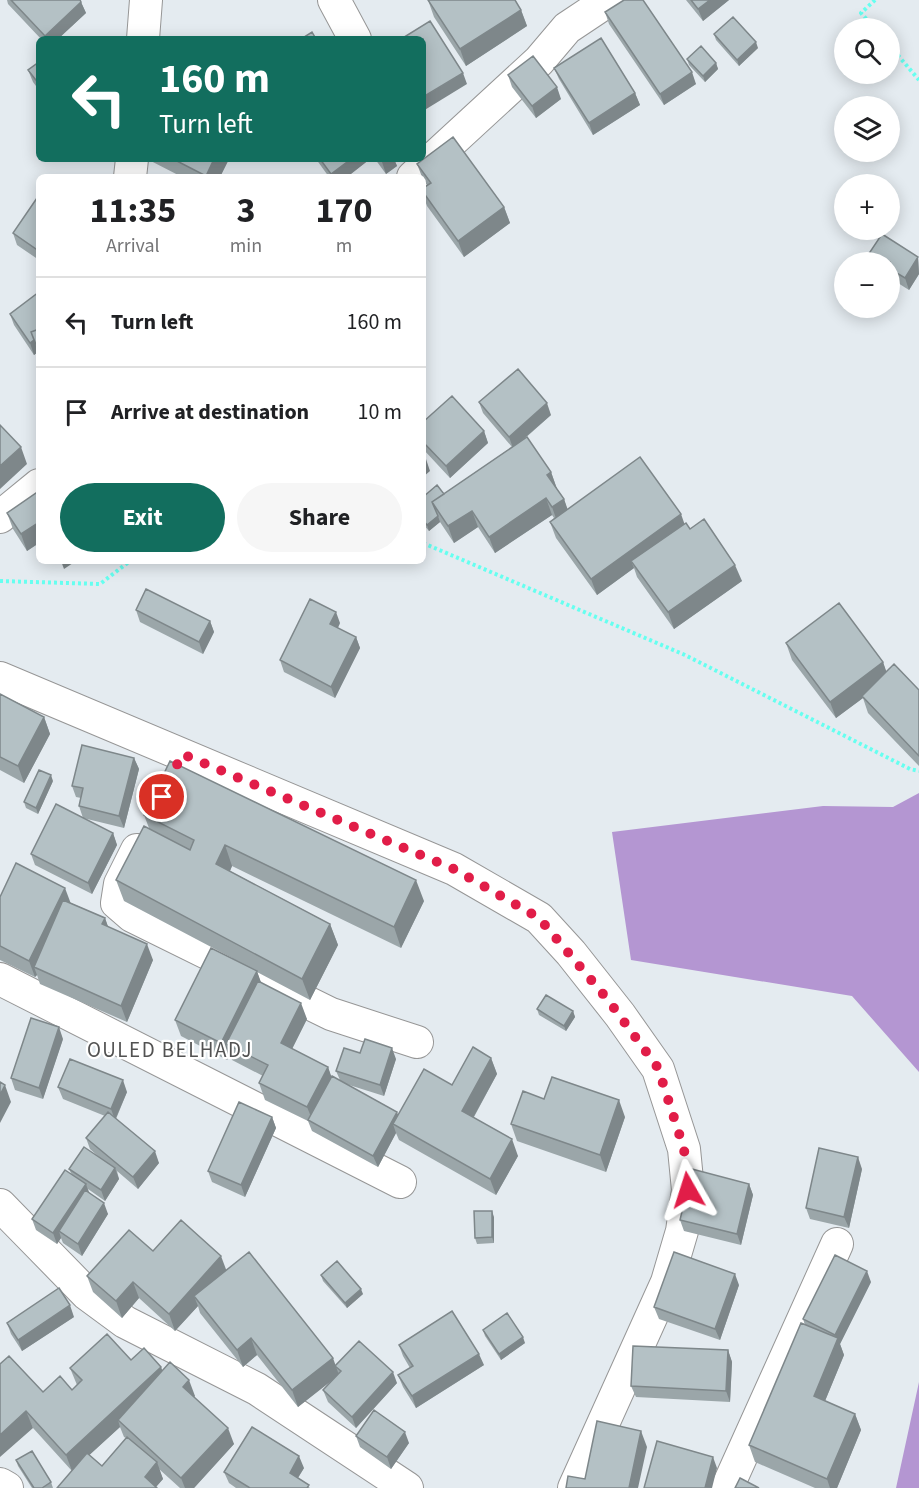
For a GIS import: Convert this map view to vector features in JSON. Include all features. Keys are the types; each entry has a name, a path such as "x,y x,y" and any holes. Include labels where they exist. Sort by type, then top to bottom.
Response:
{"street":[{"path":"143,36 147,0"},
{"path":"334,0 353,36"},
{"path":"426,162 539,61 567,28 609,0"},
{"path":"0,517 36,487"},
{"path":"0,678 177,765 454,869 539,918 592,980 658,1068 684,1149 688,1190 682,1231 667,1282 573,1488"},
{"path":"148,828 120,884 117,903 132,916 331,1014 417,1042"},
{"path":"0,978 400,1182"},
{"path":"0,1205 87,1294 125,1322 256,1389 407,1488"},
{"path":"727,1488 837,1244"},
{"path":"0,1484 7,1488"}],"path":[{"path":"865,18 861,13 875,0"},
{"path":"900,58 919,80"},
{"path":"426,544 685,655 910,770 919,771"},
{"path":"0,581 100,584 126,564"}],"shaded area":[{"path":"919,793 919,1072 852,996 631,960 612,832 823,806 893,807"},
{"path":"919,1382 919,1488 896,1488"}],"building":[{"path":"11,0 80,0 81,2 45,36"},
{"path":"428,0 515,0 521,10 460,49"},
{"path":"624,0 643,0 692,72 660,94 605,12"},
{"path":"691,0 710,0 698,9"},
{"path":"733,17 756,42 737,60 714,34"},
{"path":"430,21 463,73 426,95 426,36 406,36"},
{"path":"601,38 635,93 589,123 554,68"},
{"path":"701,46 716,63 703,76 687,59"},
{"path":"533,56 557,87 532,106 508,75"},
{"path":"36,64 36,80 28,70"},
{"path":"453,137 504,207 458,241 426,196 426,186 431,183 417,164 426,162 426,157"},
{"path":"179,162 213,162 207,174 202,174"},
{"path":"322,162 347,162 331,174"},
{"path":"36,199 36,249 13,233"},
{"path":"878,240 891,240 918,257 905,278 900,275 900,252 870,252"},
{"path":"36,294 36,330 31,332 34,340 30,343 10,314"},
{"path":"36,330 36,344 31,332"},
{"path":"518,369 547,403 509,437 479,402"},
{"path":"452,396 484,431 446,466 426,445 426,419"},
{"path":"0,425 21,447 0,466"},
{"path":"527,437 551,472 547,475 564,499 552,507 546,498 489,537 472,511 448,526 432,502"},
{"path":"640,457 681,514 591,579 550,522"},
{"path":"437,485 444,494 432,502 438,516 427,525 426,524 426,494"},
{"path":"36,493 36,524 21,534 7,513"},
{"path":"704,519 735,565 668,612 631,561 686,523 690,529"},
{"path":"146,589 210,621 199,642 136,610"},
{"path":"310,599 336,612 330,624 356,637 331,687 280,660"},
{"path":"839,603 883,662 830,702 786,643"},
{"path":"894,664 919,690 919,756 862,696"},
{"path":"0,694 44,717 18,766 0,757"},
{"path":"82,745 134,758 119,816 79,806 83,788 72,786"},
{"path":"170,761 416,880 394,927 225,845 216,864 330,924 302,979 116,880 144,826 190,850 194,840 144,815"},
{"path":"39,770 51,775 36,808 24,802"},
{"path":"56,804 113,833 88,883 31,854"},
{"path":"16,863 65,888 29,961 0,946 0,897"},
{"path":"63,900 105,918 102,924 147,944 121,1006 34,967"},
{"path":"211,948 257,971 221,1043 175,1020"},
{"path":"258,981 301,1003 281,1043 328,1067 307,1107 259,1083 268,1065 226,1044"},
{"path":"546,995 573,1011 564,1026 537,1009"},
{"path":"31,1018 59,1027 39,1088 11,1078"},
{"path":"365,1039 392,1048 380,1085 336,1071 344,1048 360,1053"},
{"path":"473,1047 491,1058 462,1111 512,1139 490,1179 393,1124 424,1069 452,1085"},
{"path":"70,1059 123,1080 111,1109 58,1087"},
{"path":"332,1076 397,1112 373,1156 308,1120"},
{"path":"552,1077 619,1100 600,1155 511,1124 523,1091 544,1099"},
{"path":"0,1082 5,1085 0,1095"},
{"path":"239,1102 272,1117 241,1185 208,1171"},
{"path":"108,1112 155,1151 133,1177 86,1138"},
{"path":"84,1147 115,1168 101,1190 69,1169"},
{"path":"819,1148 858,1157 844,1217 806,1208"},
{"path":"692,1169 749,1184 737,1234 680,1220"},
{"path":"65,1170 86,1184 53,1233 32,1219"},
{"path":"85,1190 104,1203 78,1244 59,1231"},
{"path":"474,1211 492,1211 492,1237 475,1238"},
{"path":"181,1220 221,1256 169,1314 133,1282 116,1301 87,1276 129,1230 153,1251"},
{"path":"249,1252 333,1358 292,1390 251,1338 237,1350 194,1296"},
{"path":"674,1252 735,1274 715,1329 654,1307"},
{"path":"835,1255 867,1271 835,1335 803,1319"},
{"path":"337,1261 361,1289 345,1303 321,1275"},
{"path":"59,1288 70,1305 18,1340 7,1323"},
{"path":"452,1311 479,1354 412,1396 398,1375 413,1366 399,1345"},
{"path":"507,1313 523,1337 499,1354 483,1330"},
{"path":"801,1323 838,1338 814,1396 855,1414 827,1479 749,1445"},
{"path":"107,1334 131,1360 144,1348 161,1367 66,1455 26,1411 0,1435 0,1364 9,1356 43,1392 60,1376 72,1390 82,1380 70,1368"},
{"path":"359,1341 393,1372 352,1417 323,1390 341,1371 335,1366"},
{"path":"633,1346 728,1350 726,1391 631,1386"},
{"path":"170,1362 189,1380 183,1387 228,1428 181,1478 118,1420"},
{"path":"374,1410 405,1432 387,1457 356,1436"},
{"path":"597,1421 641,1431 629,1488 566,1488 568,1476 585,1479"},
{"path":"252,1427 299,1456 290,1473 309,1485 307,1488 250,1488 224,1472"},
{"path":"127,1437 157,1462 145,1477 157,1488 57,1488 87,1453 102,1466"},
{"path":"657,1441 713,1457 705,1488 644,1488"},
{"path":"32,1451 51,1482 42,1488 34,1488 16,1460"},
{"path":"740,1478 759,1488 735,1488"}],"district":[{"name":"OULED BELHADJ","path":"170,1050"}],"route":[{"path":"162,797 182,754 454,869 539,918 571,953 658,1068 684,1149 688,1190"}]}
